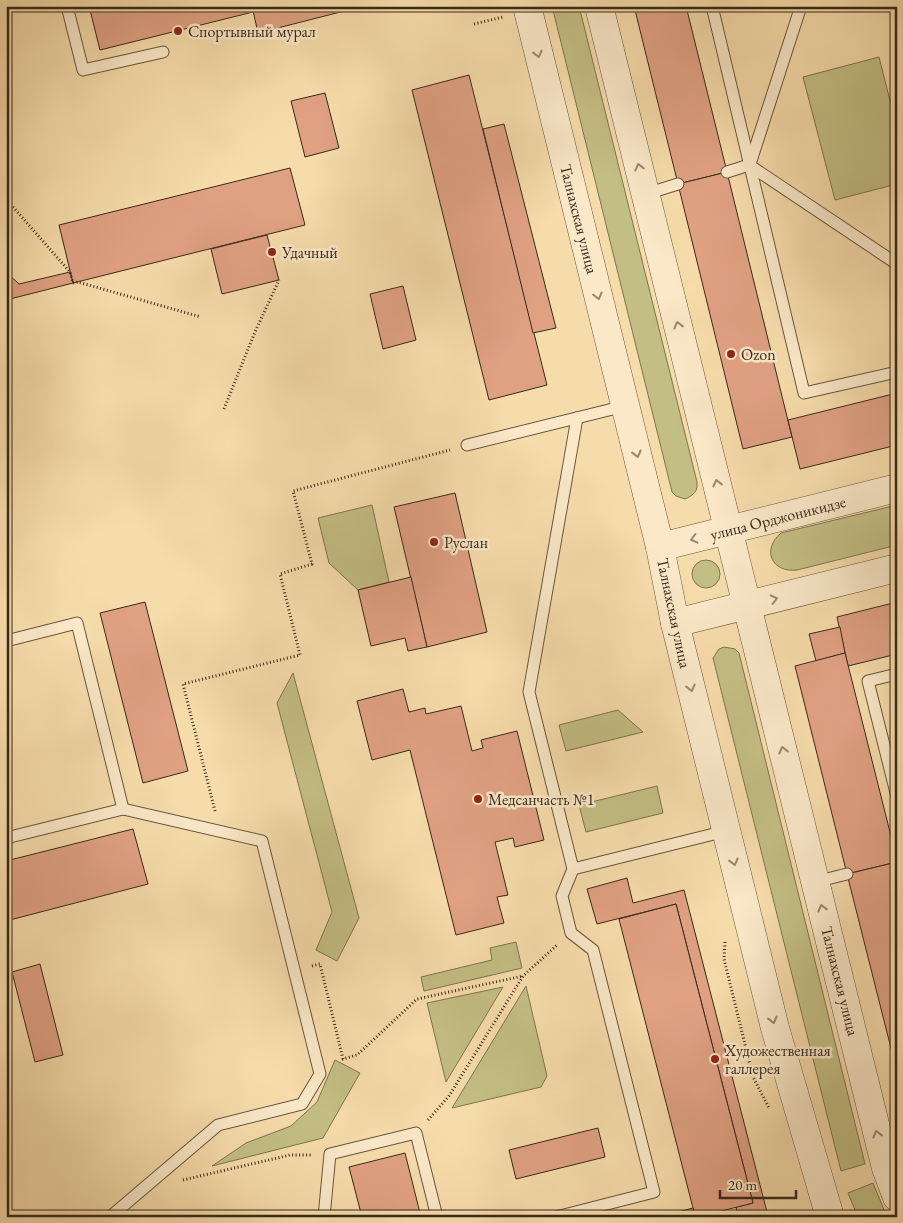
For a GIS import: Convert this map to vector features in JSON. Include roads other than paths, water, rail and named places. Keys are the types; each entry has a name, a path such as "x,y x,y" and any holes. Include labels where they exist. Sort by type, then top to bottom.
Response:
{"street":[{"name":"Талнахская улица","path":"527,6 660,547 675,623 775,1028 830,1217"},
{"name":"Талнахская улица","path":"599,6 886,1168 897,1197"},
{"name":"улица Орджоникидзе","path":"660,547 897,488"},
{"path":"675,623 897,568"}],"lane":[{"path":"67,6 83,70 163,52"},
{"path":"712,6 804,393 897,372"},
{"path":"750,165 801,6"},
{"path":"727,172 750,165"},
{"path":"750,165 897,264"},
{"path":"646,194 678,184"},
{"path":"467,445 625,406"},
{"path":"556,1217 654,1192 593,950 571,933 562,896 573,869 529,692 577,418"},
{"path":"6,641 77,623 123,809"},
{"path":"897,674 868,681 897,797"},
{"path":"6,838 123,809 262,841 320,1074 302,1104 218,1125 110,1217"},
{"path":"573,869 726,831"},
{"path":"815,882 847,874"},
{"path":"324,1217 330,1154 416,1133 437,1217"}],"place":[{"name":"Спортывный мурал","path":"178,31"},
{"name":"Удачный","path":"272,252"},
{"name":"Ozon","path":"731,354"},
{"name":"Руслан","path":"434,542"},
{"name":"Медсанчасть №1","path":"478,799"},
{"name":"Художественная галлерея","path":"715,1059"}]}
